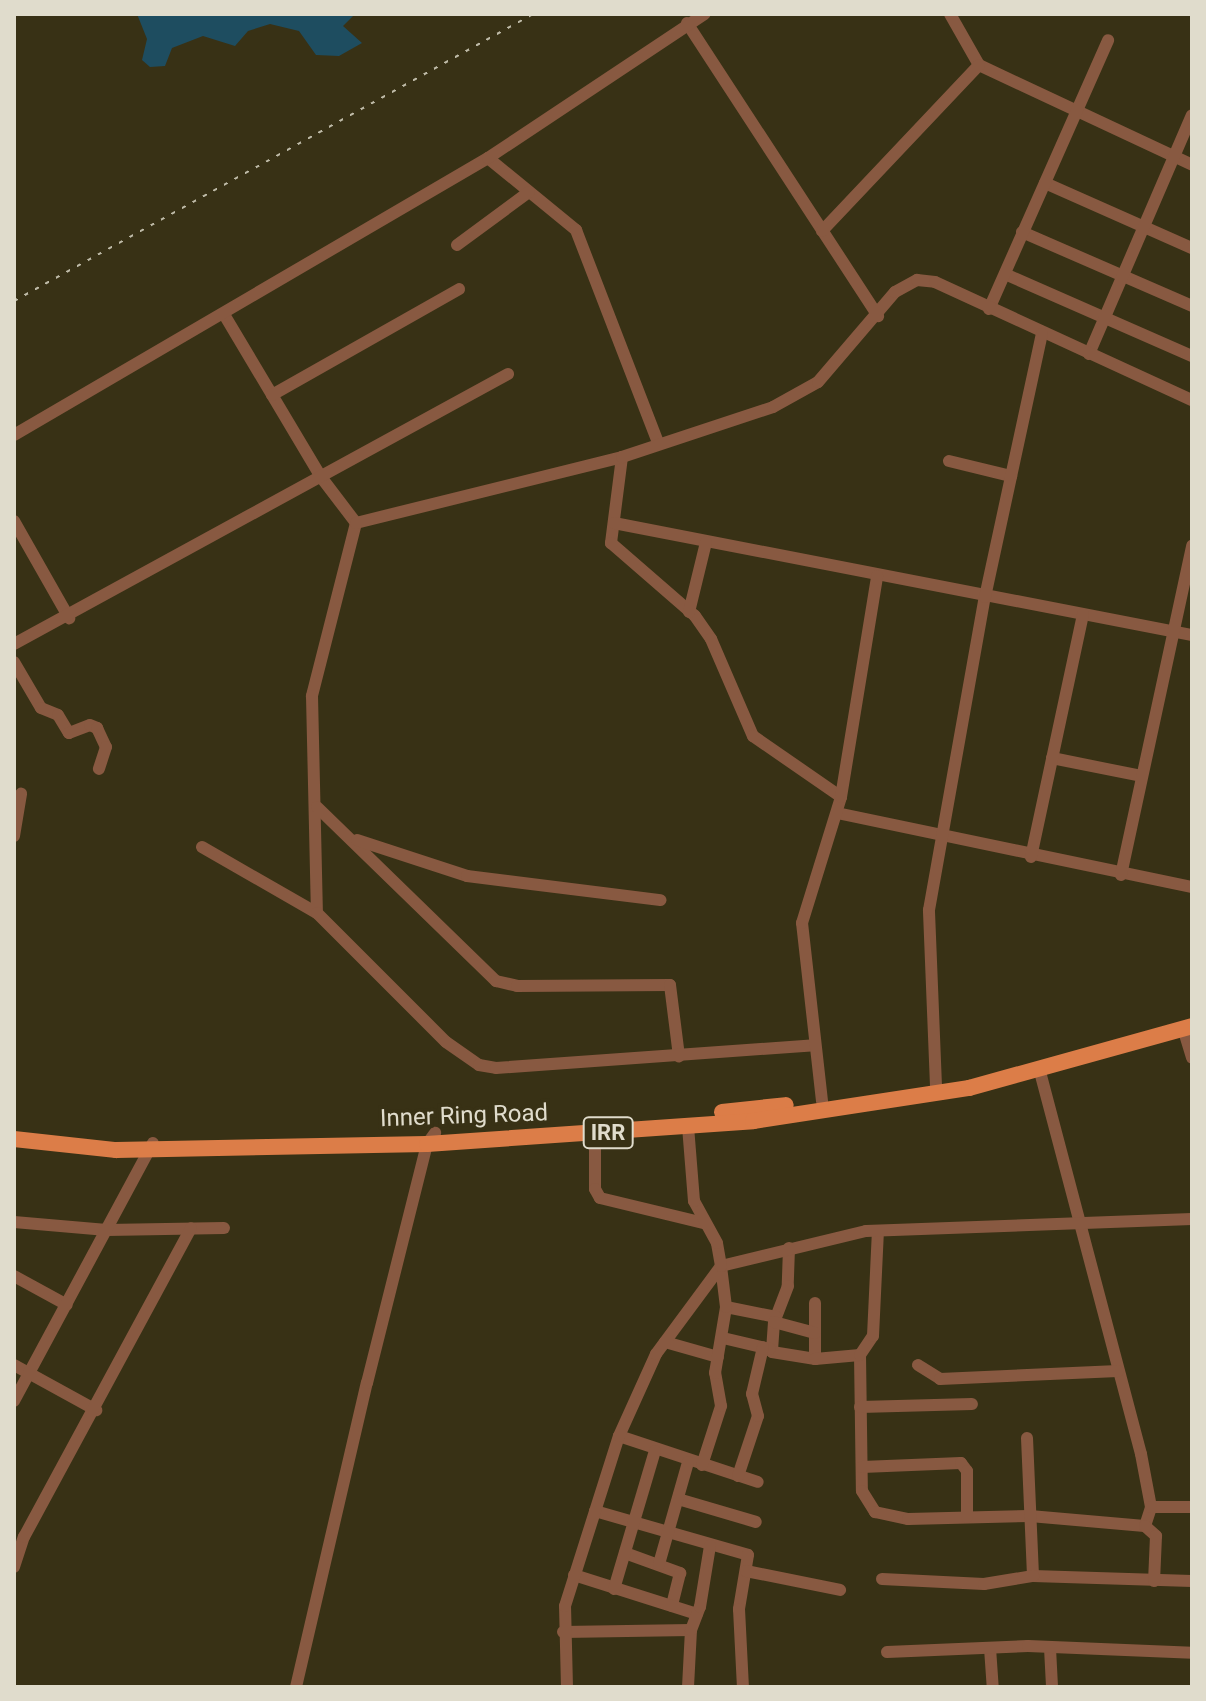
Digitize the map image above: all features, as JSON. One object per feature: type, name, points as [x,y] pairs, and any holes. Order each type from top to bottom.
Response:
[{"type":"main road","name":"Inner Ring Road","points":[[431,1139],[938,1090],[1189,1023]]},
{"type":"main road","name":"Inner Ring Road","points":[[14,1139],[84,1149],[595,1134],[688,1126],[938,1090],[1039,1069],[1189,1023]]},
{"type":"main road","name":"Inner Ring Road","points":[[14,1132],[151,1146]]},
{"type":"street","points":[[14,435],[225,316],[488,158],[687,23],[705,14]]},
{"type":"street","points":[[950,14],[979,65],[1075,113],[1192,165]]},
{"type":"street","points":[[687,23],[878,316]]},
{"type":"street","points":[[989,309],[1108,40]]},
{"type":"street","points":[[822,231],[979,65]]},
{"type":"street","points":[[1089,354],[1192,115]]},
{"type":"street","points":[[488,158],[576,230],[658,442]]},
{"type":"street","points":[[1045,183],[1192,248]]},
{"type":"street","points":[[457,245],[529,192]]},
{"type":"street","points":[[1022,232],[1192,306]]},
{"type":"street","points":[[1005,274],[1192,356]]},
{"type":"street","points":[[356,523],[622,457],[658,442],[773,407],[818,382],[878,316],[895,292],[925,280],[1042,334],[1191,396]]},
{"type":"street","points":[[272,395],[459,289]]},
{"type":"street","points":[[225,316],[321,477],[356,523]]},
{"type":"street","points":[[938,1090],[929,910],[985,597],[1042,334]]},
{"type":"street","points":[[14,644],[69,618],[508,374]]},
{"type":"street","points":[[622,457],[614,547],[689,612],[711,639],[753,736],[841,797]]},
{"type":"street","points":[[949,461],[1011,476]]},
{"type":"street","points":[[14,521],[69,618]]},
{"type":"street","points":[[317,913],[313,688],[356,523]]},
{"type":"street","points":[[614,523],[1192,635]]},
{"type":"street","points":[[689,612],[706,542]]},
{"type":"street","points":[[1121,875],[1171,631],[1192,546]]},
{"type":"street","points":[[822,1101],[802,923],[841,797],[877,576]]},
{"type":"street","points":[[1031,857],[1083,615]]},
{"type":"street","points":[[14,662],[41,708],[58,715],[69,733],[90,725],[97,728],[106,747],[99,769]]},
{"type":"street","points":[[1052,758],[1141,776]]},
{"type":"street","points":[[14,836],[21,794]]},
{"type":"street","points":[[317,807],[496,981],[517,986],[670,985],[679,1056]]},
{"type":"street","points":[[837,813],[1031,857],[1192,887]]},
{"type":"street","points":[[350,837],[467,876],[661,900]]},
{"type":"street","points":[[202,847],[317,913],[446,1042],[479,1065],[496,1068],[814,1045]]},
{"type":"street","points":[[1189,1023],[1192,1058]]},
{"type":"street","points":[[1039,1069],[1151,1507],[1145,1526]]},
{"type":"street","points":[[688,1126],[694,1201],[703,1223],[717,1243],[726,1307],[718,1357],[721,1406],[702,1465]]},
{"type":"street","points":[[595,1134],[595,1189],[600,1198],[703,1223]]},
{"type":"street","points":[[296,1687],[431,1139]]},
{"type":"street","points":[[14,1401],[151,1146]]},
{"type":"street","points":[[567,1687],[563,1632],[574,1575],[619,1436],[665,1342],[721,1266],[789,1248],[878,1231],[1192,1219]]},
{"type":"street","points":[[14,1222],[107,1230],[224,1228]]},
{"type":"street","points":[[14,1567],[19,1535],[96,1410],[191,1228]]},
{"type":"street","points":[[878,1231],[874,1329],[860,1355],[862,1491],[875,1512],[908,1519],[1030,1516],[1145,1526],[1156,1536],[1154,1581]]},
{"type":"street","points":[[738,1476],[758,1416],[752,1394],[788,1286],[789,1248]]},
{"type":"street","points":[[14,1276],[67,1305]]},
{"type":"street","points":[[815,1303],[815,1359]]},
{"type":"street","points":[[726,1307],[815,1333]]},
{"type":"street","points":[[723,1338],[815,1359],[860,1355]]},
{"type":"street","points":[[665,1342],[718,1357]]},
{"type":"street","points":[[14,1365],[96,1410]]},
{"type":"street","points":[[918,1365],[940,1379],[1118,1371]]},
{"type":"street","points":[[860,1407],[972,1404]]},
{"type":"street","points":[[619,1436],[688,1462],[758,1482]]},
{"type":"street","points":[[1027,1438],[1033,1576]]},
{"type":"street","points":[[614,1589],[655,1451]]},
{"type":"street","points":[[659,1564],[688,1462]]},
{"type":"street","points":[[862,1467],[961,1463],[967,1471],[967,1517]]},
{"type":"street","points":[[678,1499],[756,1522]]},
{"type":"street","points":[[1151,1507],[1192,1507]]},
{"type":"street","points":[[595,1511],[748,1555],[739,1609],[743,1687]]},
{"type":"street","points":[[688,1687],[691,1630],[710,1546]]},
{"type":"street","points":[[625,1553],[681,1575],[672,1606]]},
{"type":"street","points":[[746,1571],[840,1590]]},
{"type":"street","points":[[574,1575],[697,1614]]},
{"type":"street","points":[[882,1579],[984,1584],[1033,1576],[1192,1581]]},
{"type":"street","points":[[563,1632],[691,1630]]},
{"type":"street","points":[[990,1648],[993,1687]]},
{"type":"street","points":[[1050,1648],[1052,1687]]},
{"type":"street","points":[[887,1652],[1050,1648],[1192,1653]]},
{"type":"water","points":[[137,14],[355,14],[343,26],[362,43],[339,56],[316,55],[299,31],[270,24],[248,31],[235,46],[203,36],[172,48],[165,66],[150,67],[142,60],[147,39]]},
{"type":"railway","points":[[14,301],[533,14]]}]
